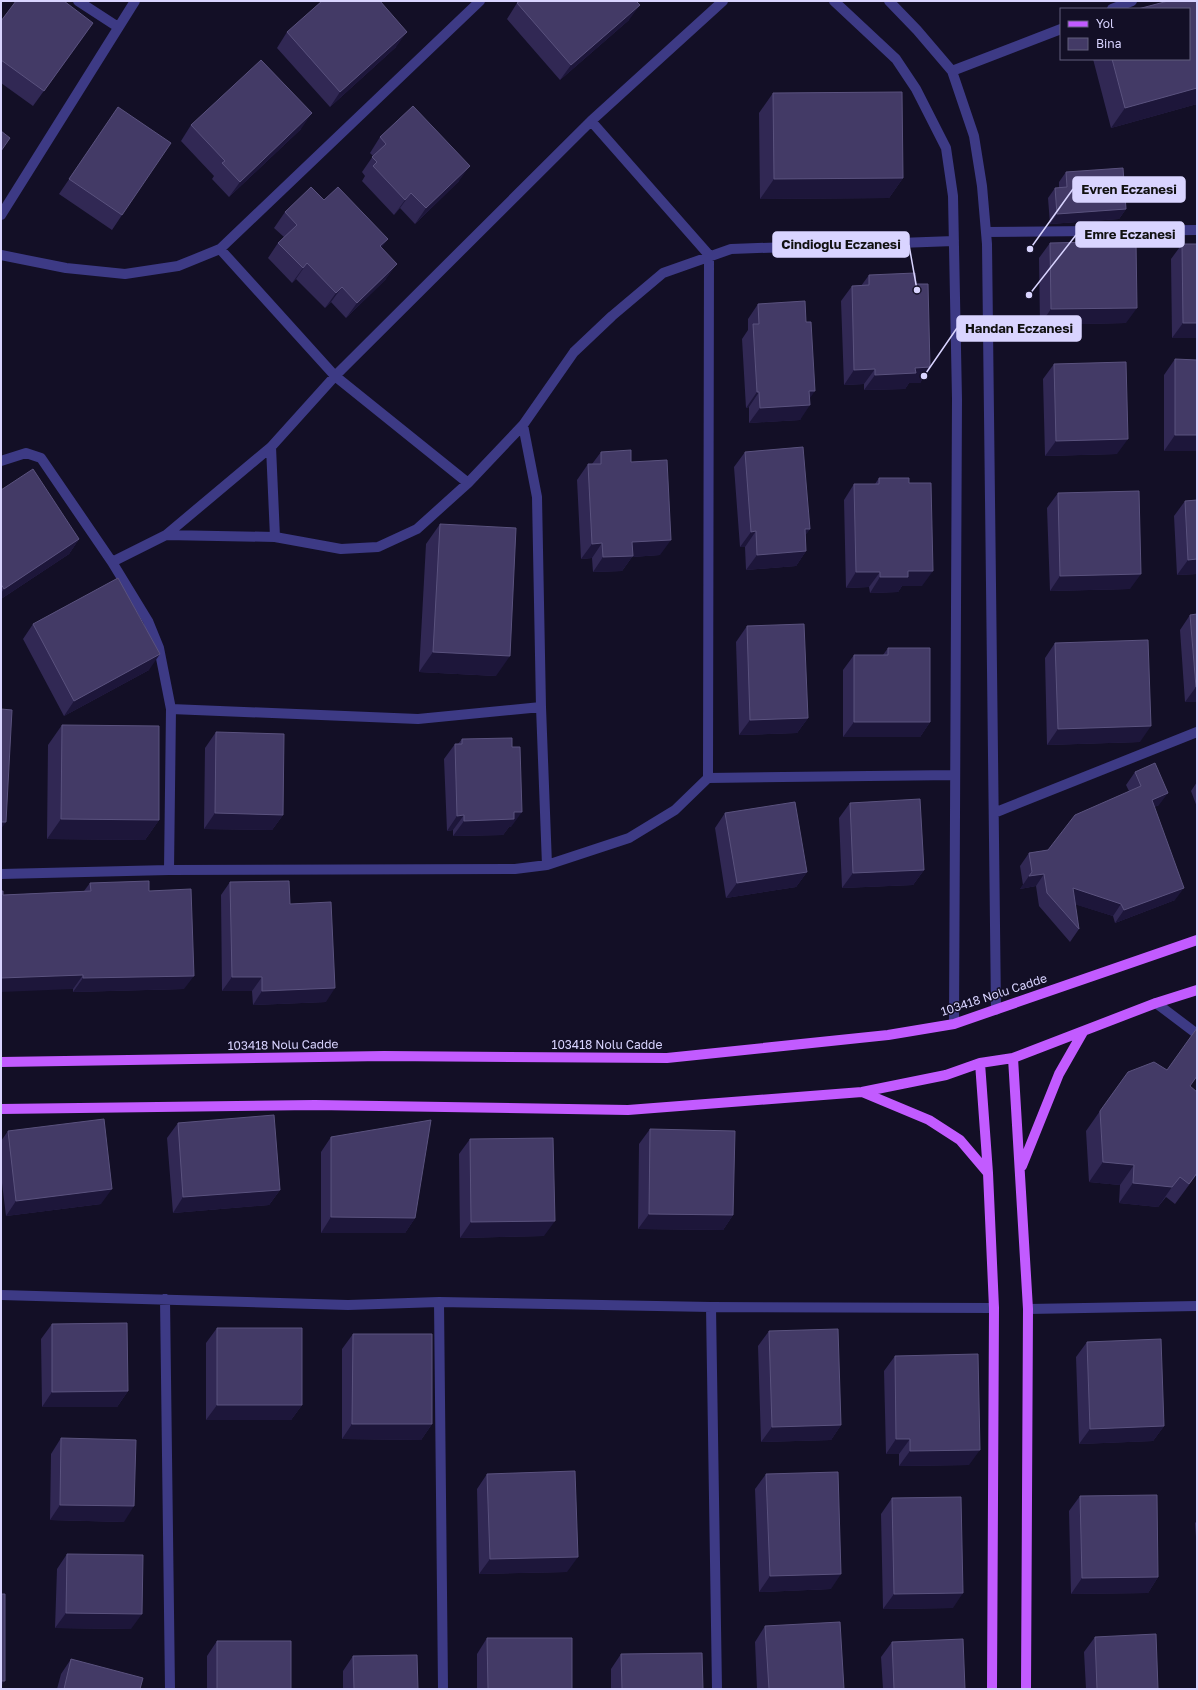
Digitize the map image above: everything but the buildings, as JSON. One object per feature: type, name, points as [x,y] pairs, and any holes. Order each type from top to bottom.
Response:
[{"type":"main road","name":"103418 Nolu Cadde","points":[[1,1062],[384,1056],[667,1058],[888,1035],[954,1024],[1197,940]]},
{"type":"main road","points":[[1,1109],[315,1105],[628,1110],[862,1092],[946,1075],[980,1063],[1013,1058],[1156,1003],[1197,990]]},
{"type":"main road","points":[[1021,1169],[1059,1074],[1083,1032]]},
{"type":"main road","points":[[1013,1058],[1021,1169],[1028,1309],[1026,1689]]},
{"type":"main road","points":[[980,1063],[988,1173],[994,1308],[992,1689]]},
{"type":"main road","points":[[862,1092],[929,1120],[942,1128],[960,1140],[988,1173]]},
{"type":"street","points":[[78,1],[118,27]]},
{"type":"street","points":[[1,214],[135,1]]},
{"type":"street","points":[[1,255],[66,268],[125,274],[178,266],[220,249],[480,1]]},
{"type":"street","points":[[112,562],[166,535],[271,447],[335,376],[591,121],[723,1]]},
{"type":"street","points":[[834,1],[896,58],[916,89],[932,117],[946,148],[953,196],[958,399],[954,1024]]},
{"type":"street","points":[[888,1],[917,30],[952,71],[974,136],[982,186],[986,232],[996,1010]]},
{"type":"street","points":[[1114,8],[1132,1]]},
{"type":"street","points":[[952,71],[1060,29]]},
{"type":"street","points":[[591,121],[709,255],[708,778]]},
{"type":"street","points":[[986,232],[1197,230]]},
{"type":"street","points":[[166,535],[275,537],[341,549],[378,546],[416,529],[468,483],[523,426],[574,352],[612,316],[664,273],[709,255],[731,249],[954,241]]},
{"type":"street","points":[[220,249],[335,376],[468,483]]},
{"type":"street","points":[[523,426],[537,497],[542,707],[548,865]]},
{"type":"street","points":[[271,447],[275,537]]},
{"type":"street","points":[[1,461],[26,453],[41,458],[112,562],[148,621],[159,648],[171,709],[169,870]]},
{"type":"street","points":[[171,709],[418,719],[542,707]]},
{"type":"street","points":[[994,813],[1197,732]]},
{"type":"street","points":[[1,874],[169,870],[515,870],[548,865],[629,838],[675,810],[708,778],[955,775]]},
{"type":"street","points":[[1156,1003],[1197,1034]]},
{"type":"street","points":[[1,1295],[348,1305],[439,1302],[711,1307],[994,1308]]},
{"type":"street","points":[[165,1299],[170,1689]]},
{"type":"street","points":[[439,1302],[443,1689]]},
{"type":"street","points":[[1028,1309],[1197,1306]]},
{"type":"street","points":[[711,1307],[717,1689]]},
{"type":"place","name":"Evren Eczanesi","points":[[1030,249]]},
{"type":"place","name":"Cindioğlu Eczanesi","points":[[917,290]]},
{"type":"place","name":"Emre Eczanesi","points":[[1029,295]]},
{"type":"place","name":"Handan Eczanesi","points":[[924,376]]}]
